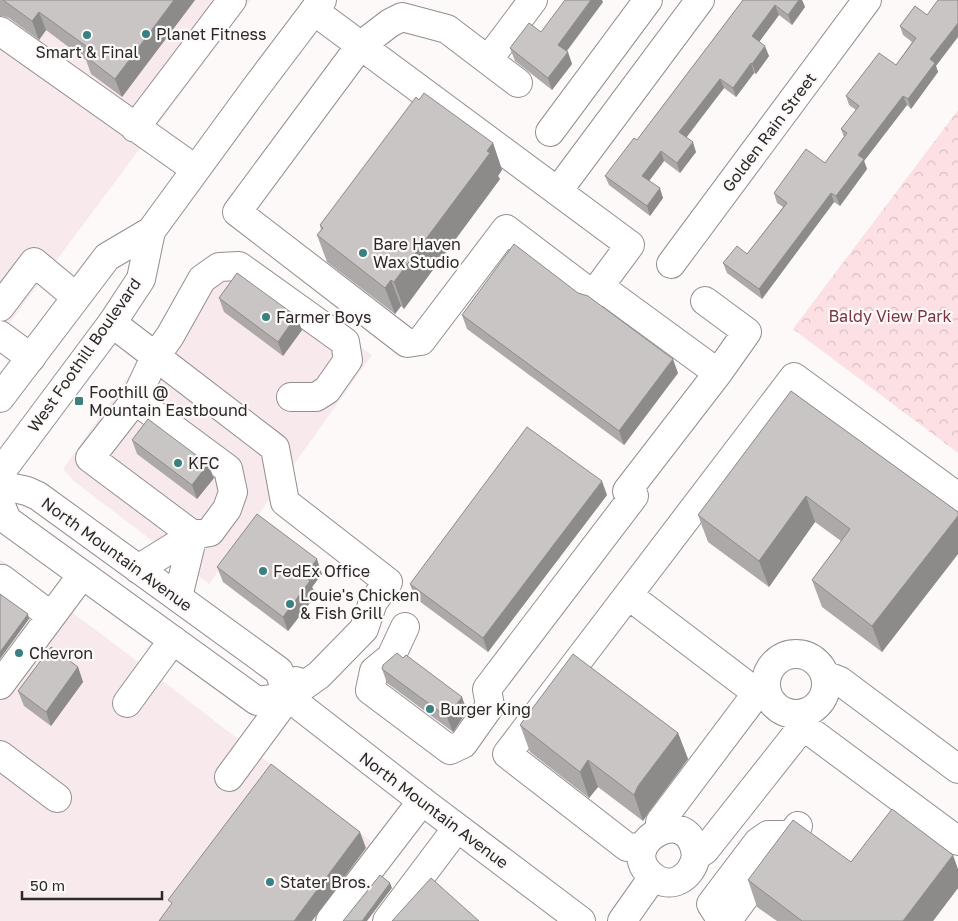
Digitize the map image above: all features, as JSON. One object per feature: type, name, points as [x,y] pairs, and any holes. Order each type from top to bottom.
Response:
[{"type":"main road","points":[[135,128],[232,0]]},
{"type":"main road","points":[[488,60],[533,0]]},
{"type":"main road","points":[[550,132],[648,0]]},
{"type":"main road","points":[[566,180],[700,0]]},
{"type":"main road","name":"Golden Rain Street","points":[[670,264],[867,0]]},
{"type":"main road","points":[[318,5],[360,46],[630,245],[593,295],[506,229],[420,341],[407,344],[237,212],[360,46],[390,23],[402,17],[447,29],[518,83]]},
{"type":"main road","name":"West Foothill Boulevard","points":[[0,472],[112,323],[141,279],[151,231],[318,5]]},
{"type":"main road","points":[[0,31],[195,169]]},
{"type":"main road","name":"West Foothill Boulevard","points":[[0,398],[107,257],[151,231]]},
{"type":"main road","points":[[0,307],[34,262],[76,298]]},
{"type":"main road","points":[[193,535],[90,458],[135,400],[155,357],[170,336],[202,279],[219,267],[239,266],[345,342],[348,360],[327,390],[316,397],[291,397]]},
{"type":"main road","points":[[599,286],[718,373]]},
{"type":"main road","points":[[405,627],[391,657],[374,670],[370,690],[450,750],[463,744],[490,706],[487,689],[747,332],[705,301]]},
{"type":"main road","points":[[112,323],[275,448],[285,502],[388,582],[373,602],[350,616],[306,664],[288,697],[229,777]]},
{"type":"main road","points":[[0,335],[31,358]]},
{"type":"main road","points":[[696,856],[705,850],[803,720],[820,703],[825,694],[825,674],[821,666],[805,655],[784,647],[777,660],[770,667],[761,690],[660,822],[652,839],[642,857],[644,866],[653,877],[666,882],[675,882],[691,872],[695,864],[695,847],[692,840],[686,834],[678,830],[652,839],[627,847],[507,754],[794,377],[958,497]]},
{"type":"main road","points":[[135,400],[228,469],[233,492],[227,510],[210,532],[193,535],[138,569]]},
{"type":"main road","name":"North Mountain Avenue","points":[[0,484],[38,496],[279,671],[288,697],[422,802],[581,921]]},
{"type":"main road","points":[[0,503],[7,520],[257,701],[288,697]]},
{"type":"main road","points":[[178,597],[193,535]]},
{"type":"main road","points":[[0,685],[82,575]]},
{"type":"main road","points":[[0,580],[2,579],[51,616]]},
{"type":"main road","points":[[628,595],[761,690],[778,709],[803,720],[958,841]]},
{"type":"main road","points":[[127,703],[173,640]]},
{"type":"main road","points":[[825,674],[840,681],[958,769]]},
{"type":"main road","points":[[0,755],[57,798]]},
{"type":"main road","points":[[330,921],[422,802]]},
{"type":"main road","points":[[387,921],[457,828]]},
{"type":"main road","points":[[722,921],[711,904],[758,842],[768,835],[794,831],[727,921]]},
{"type":"main road","points":[[622,921],[653,877]]},
{"type":"shaded area","points":[[0,0],[251,0],[0,336]]},
{"type":"shaded area","points":[[241,260],[372,355],[209,584],[75,482],[63,469],[201,273]]},
{"type":"shaded area","points":[[0,559],[112,642],[390,856],[341,921],[0,921]]},
{"type":"green space","name":"Baldy View Park","points":[[958,110],[958,453],[793,329]]},
{"type":"building","name":"Smart & Final","points":[[3,0],[174,0],[115,79],[85,56],[90,49],[39,12],[32,21]]},
{"type":"building","points":[[565,0],[591,0],[558,45],[568,52],[548,78],[510,48],[529,23],[541,32]]},
{"type":"building","points":[[743,0],[799,0],[788,15],[775,5],[752,36],[765,46],[752,64],[733,88],[720,79],[679,132],[693,142],[677,163],[661,151],[642,176],[660,188],[647,206],[605,176],[634,138],[637,140]]},
{"type":"building","points":[[938,0],[958,0],[958,23],[930,59],[935,63],[908,99],[903,96],[858,155],[864,159],[836,196],[831,193],[759,289],[723,263],[737,246],[747,254],[787,203],[774,193],[806,149],[825,163],[847,133],[841,129],[859,106],[846,96],[879,53],[896,65],[916,38],[900,26],[915,6],[927,15]]},
{"type":"building","points":[[424,93],[493,143],[487,151],[490,153],[394,282],[391,280],[385,288],[317,235],[323,228],[320,225],[416,97],[419,100]]},
{"type":"building","points":[[514,244],[578,293],[588,296],[673,359],[619,431],[462,315]]},
{"type":"building","name":"Farmer Boys","points":[[237,273],[296,316],[278,342],[219,298]]},
{"type":"building","points":[[791,391],[958,512],[958,516],[872,626],[812,580],[850,529],[806,496],[759,561],[698,515]]},
{"type":"building","name":"KFC","points":[[148,419],[208,464],[192,485],[132,440]]},
{"type":"building","points":[[527,427],[602,481],[483,638],[410,584]]},
{"type":"building","points":[[257,514],[317,559],[304,576],[310,581],[283,617],[217,567]]},
{"type":"building","points":[[0,594],[28,614],[0,652]]},
{"type":"building","points":[[51,647],[78,667],[46,712],[18,691]]},
{"type":"building","points":[[397,653],[403,658],[406,655],[462,697],[447,717],[382,669],[383,665]]},
{"type":"building","points":[[573,654],[678,733],[638,786],[634,795],[588,760],[580,772],[520,725]]},
{"type":"building","name":"Stater Bros.","points":[[271,764],[360,832],[294,921],[159,921],[172,903],[168,900]]},
{"type":"building","points":[[892,809],[953,855],[903,921],[802,921],[748,880],[793,820],[851,862]]},
{"type":"building","points":[[380,875],[390,883],[362,921],[343,921]]},
{"type":"building","points":[[431,878],[479,921],[392,921]]},
{"type":"place","name":"Planet Fitness","points":[[146,34]]},
{"type":"place","name":"Smart & Final","points":[[87,35]]},
{"type":"place","name":"Bare Haven Wax Studio","points":[[363,253]]},
{"type":"place","name":"Farmer Boys","points":[[266,317]]},
{"type":"place","name":"Foothill @ Mountain Eastbound","points":[[79,401]]},
{"type":"place","name":"KFC","points":[[178,463]]},
{"type":"place","name":"FedEx Office","points":[[263,571]]},
{"type":"place","name":"Louie's Chicken & Fish Grill","points":[[290,604]]},
{"type":"place","name":"Chevron","points":[[19,653]]},
{"type":"place","name":"Burger King","points":[[430,709]]},
{"type":"place","name":"Stater Bros.","points":[[270,882]]}]
